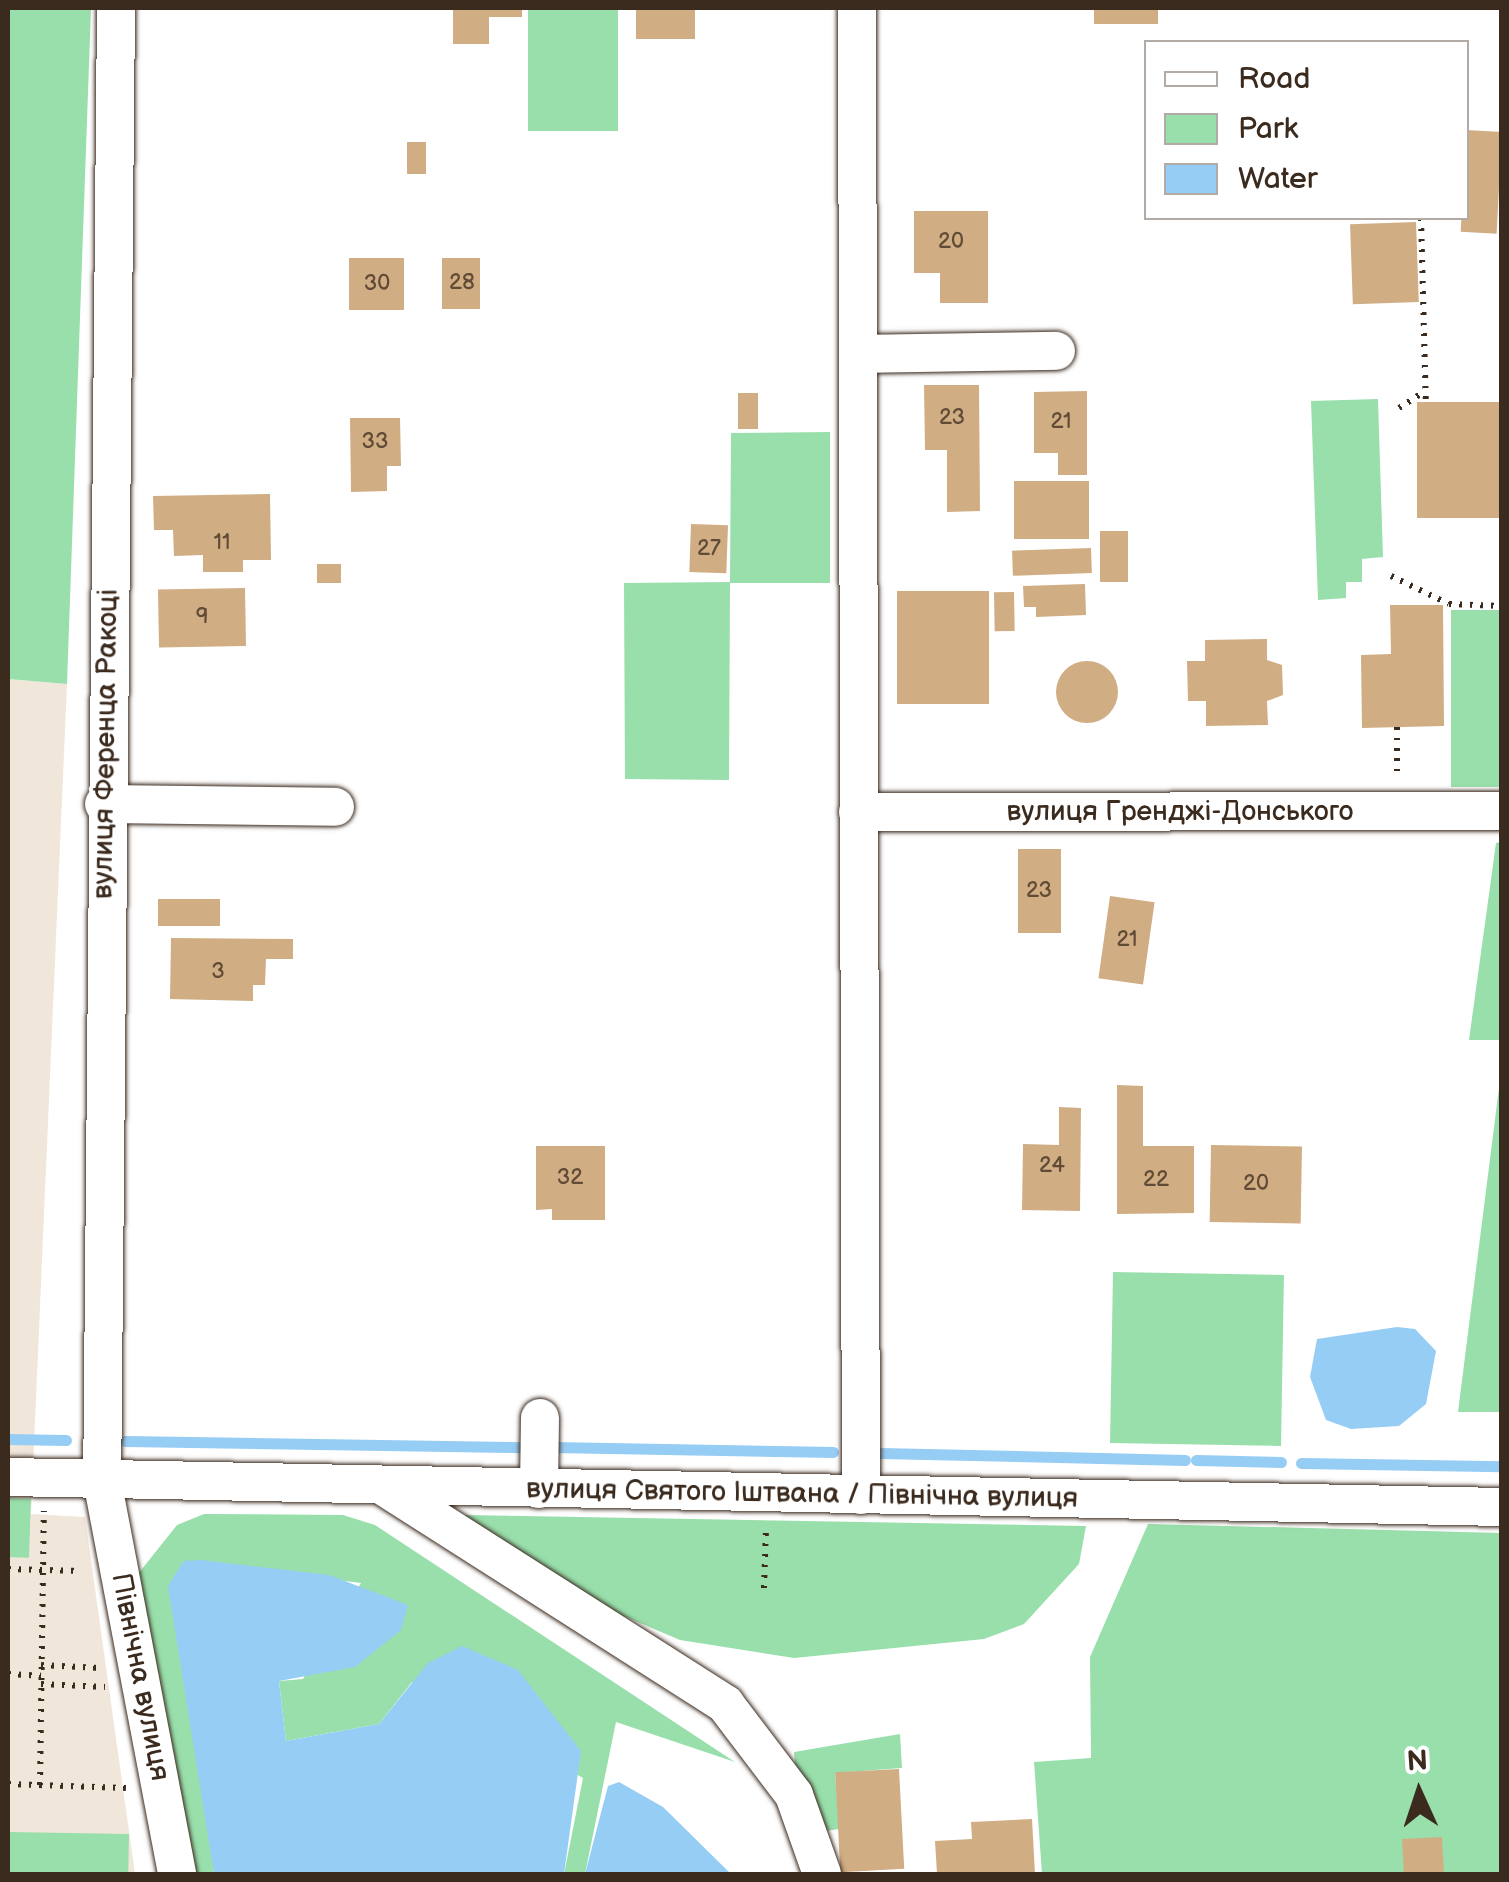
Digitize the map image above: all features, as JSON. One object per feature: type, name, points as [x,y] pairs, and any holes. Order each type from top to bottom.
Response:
[{"type":"street","name":"вулиця Ференца Ракоці","points":[[102,1480],[104,804],[116,8]]},
{"type":"street","points":[[857,8],[861,1495]]},
{"type":"street","points":[[860,354],[1056,352]]},
{"type":"street","points":[[104,804],[335,807]]},
{"type":"street","name":"вулиця Гренджі-Донського","points":[[858,812],[1502,811]]},
{"type":"street","points":[[540,1418],[540,1489]]},
{"type":"street","name":"вулиця Святого Іштвана / Північна вулиця","points":[[26,1478],[1502,1507]]},
{"type":"street","name":"Північна вулиця","points":[[102,1480],[177,1874]]},
{"type":"street","points":[[383,1486],[725,1704],[794,1795],[822,1874]]},
{"type":"path","points":[[1420,220],[1426,403]]},
{"type":"path","points":[[1399,408],[1426,391]]},
{"type":"path","points":[[1391,576],[1449,604],[1502,606]]},
{"type":"path","points":[[1397,727],[1398,787]]},
{"type":"path","points":[[26,1478],[43,1570],[40,1785]]},
{"type":"path","points":[[764,1588],[767,1493]]},
{"type":"path","points":[[8,1569],[120,1572]]},
{"type":"path","points":[[8,1674],[121,1688]]},
{"type":"path","points":[[8,1784],[161,1789]]},
{"type":"shaded area","points":[[8,679],[67,684],[31,1514],[85,1517],[135,1874],[8,1874]]},
{"type":"green space","points":[[8,8],[91,8],[67,684],[8,679]]},
{"type":"green space","points":[[528,8],[618,8],[618,131],[528,131]]},
{"type":"green space","points":[[1378,399],[1383,557],[1362,559],[1362,582],[1346,582],[1346,598],[1318,600],[1311,401]]},
{"type":"green space","points":[[830,432],[830,583],[730,583],[729,780],[625,779],[624,583],[730,582],[731,433]]},
{"type":"green space","points":[[1451,610],[1501,610],[1501,787],[1451,787]]},
{"type":"green space","points":[[1501,842],[1501,1040],[1469,1040],[1496,843]]},
{"type":"green space","points":[[1501,1072],[1501,1412],[1458,1412]]},
{"type":"green space","points":[[1113,1272],[1284,1275],[1281,1446],[1110,1443]]},
{"type":"green space","points":[[8,1498],[31,1499],[29,1558],[8,1557]]},
{"type":"green space","points":[[204,1514],[343,1515],[375,1525],[735,1762],[616,1722],[585,1874],[564,1874],[583,1778],[412,1682],[379,1724],[286,1741],[279,1681],[303,1679],[361,1583],[184,1561],[214,1874],[194,1874],[138,1574],[177,1525]]},
{"type":"green space","points":[[464,1515],[1086,1526],[1079,1564],[1024,1624],[984,1639],[794,1658],[680,1640],[621,1615],[487,1540]]},
{"type":"green space","points":[[1148,1524],[1501,1533],[1501,1874],[1042,1874],[1034,1762],[1091,1758],[1090,1657]]},
{"type":"green space","points":[[900,1734],[902,1768],[835,1773],[839,1829],[825,1831],[796,1778],[794,1752]]},
{"type":"green space","points":[[8,1832],[129,1834],[128,1874],[8,1874]]},
{"type":"water","points":[[1397,1327],[1415,1329],[1436,1351],[1426,1404],[1399,1426],[1351,1429],[1326,1420],[1310,1377],[1317,1339]]},
{"type":"water","points":[[184,1561],[329,1575],[408,1605],[401,1630],[355,1667],[279,1681],[286,1741],[379,1724],[428,1663],[462,1646],[518,1670],[581,1751],[564,1874],[214,1874],[168,1586]]},
{"type":"water","points":[[619,1782],[663,1807],[731,1874],[585,1874],[608,1786]]},
{"type":"building","points":[[453,8],[522,8],[522,17],[489,17],[489,44],[453,44]]},
{"type":"building","points":[[636,8],[695,8],[695,39],[636,39]]},
{"type":"building","points":[[1094,8],[1158,8],[1158,24],[1094,24]]},
{"type":"building","points":[[1469,130],[1502,132],[1497,234],[1461,232],[1461,220],[1469,220]]},
{"type":"building","points":[[407,142],[426,142],[426,174],[407,174]]},
{"type":"building","points":[[914,211],[988,211],[988,303],[940,303],[940,273],[914,273]]},
{"type":"building","points":[[1416,222],[1419,302],[1353,304],[1350,224]]},
{"type":"building","points":[[349,258],[404,258],[404,310],[349,310]]},
{"type":"building","points":[[442,258],[480,258],[480,309],[442,309]]},
{"type":"building","points":[[924,385],[979,385],[980,511],[947,512],[947,450],[925,450]]},
{"type":"building","points":[[1087,391],[1087,475],[1058,475],[1058,453],[1034,453],[1034,392]]},
{"type":"building","points":[[738,393],[758,393],[758,429],[738,429]]},
{"type":"building","points":[[1417,402],[1502,402],[1502,518],[1417,518]]},
{"type":"building","points":[[350,418],[400,418],[401,466],[387,466],[387,491],[351,492]]},
{"type":"building","points":[[1014,481],[1089,481],[1089,539],[1014,539]]},
{"type":"building","points":[[270,494],[271,560],[243,560],[243,572],[203,572],[203,555],[174,556],[173,530],[154,530],[153,496]]},
{"type":"building","points":[[691,524],[728,525],[726,573],[689,572]]},
{"type":"building","points":[[1100,531],[1128,531],[1128,582],[1100,582]]},
{"type":"building","points":[[1091,548],[1092,573],[1013,576],[1012,551]]},
{"type":"building","points":[[317,564],[341,564],[341,583],[317,583]]},
{"type":"building","points":[[1085,584],[1086,615],[1036,617],[1036,607],[1024,607],[1023,586]]},
{"type":"building","points":[[245,588],[246,646],[159,648],[158,590]]},
{"type":"building","points":[[897,591],[989,591],[989,704],[897,704]]},
{"type":"building","points":[[994,592],[1014,592],[1015,631],[995,631]]},
{"type":"building","points":[[1390,605],[1443,605],[1444,726],[1362,728],[1361,655],[1391,654]]},
{"type":"building","points":[[1267,639],[1267,660],[1282,665],[1283,695],[1267,701],[1268,725],[1206,726],[1206,701],[1188,701],[1187,661],[1205,661],[1205,640]]},
{"type":"building","points":[[1087,661],[1109,670],[1118,692],[1109,714],[1087,723],[1065,714],[1056,692],[1065,670]]},
{"type":"building","points":[[1018,849],[1061,849],[1061,933],[1018,933]]},
{"type":"building","points":[[1110,896],[1155,902],[1143,984],[1098,978]]},
{"type":"building","points":[[158,899],[220,899],[220,926],[158,926]]},
{"type":"building","points":[[171,938],[293,939],[293,959],[266,959],[265,985],[253,985],[253,1001],[170,999]]},
{"type":"building","points":[[1117,1085],[1143,1086],[1143,1146],[1194,1146],[1194,1213],[1117,1214]]},
{"type":"building","points":[[1059,1107],[1081,1108],[1080,1211],[1022,1210],[1023,1144],[1059,1145]]},
{"type":"building","points":[[1211,1145],[1302,1147],[1301,1224],[1210,1222]]},
{"type":"building","points":[[536,1146],[605,1146],[605,1220],[552,1220],[552,1209],[536,1210]]},
{"type":"building","points":[[899,1769],[904,1869],[840,1872],[835,1772]]},
{"type":"building","points":[[1032,1819],[1035,1874],[937,1874],[935,1841],[972,1839],[971,1822]]},
{"type":"building","points":[[1442,1837],[1444,1874],[1404,1874],[1402,1839]]},
{"type":"waterway","points":[[8,1439],[66,1440]]},
{"type":"waterway","points":[[125,1441],[529,1447]]},
{"type":"waterway","points":[[552,1447],[833,1452]]},
{"type":"waterway","points":[[880,1453],[1185,1460]]},
{"type":"waterway","points":[[1196,1460],[1281,1462]]},
{"type":"waterway","points":[[1301,1463],[1502,1466]]}]
